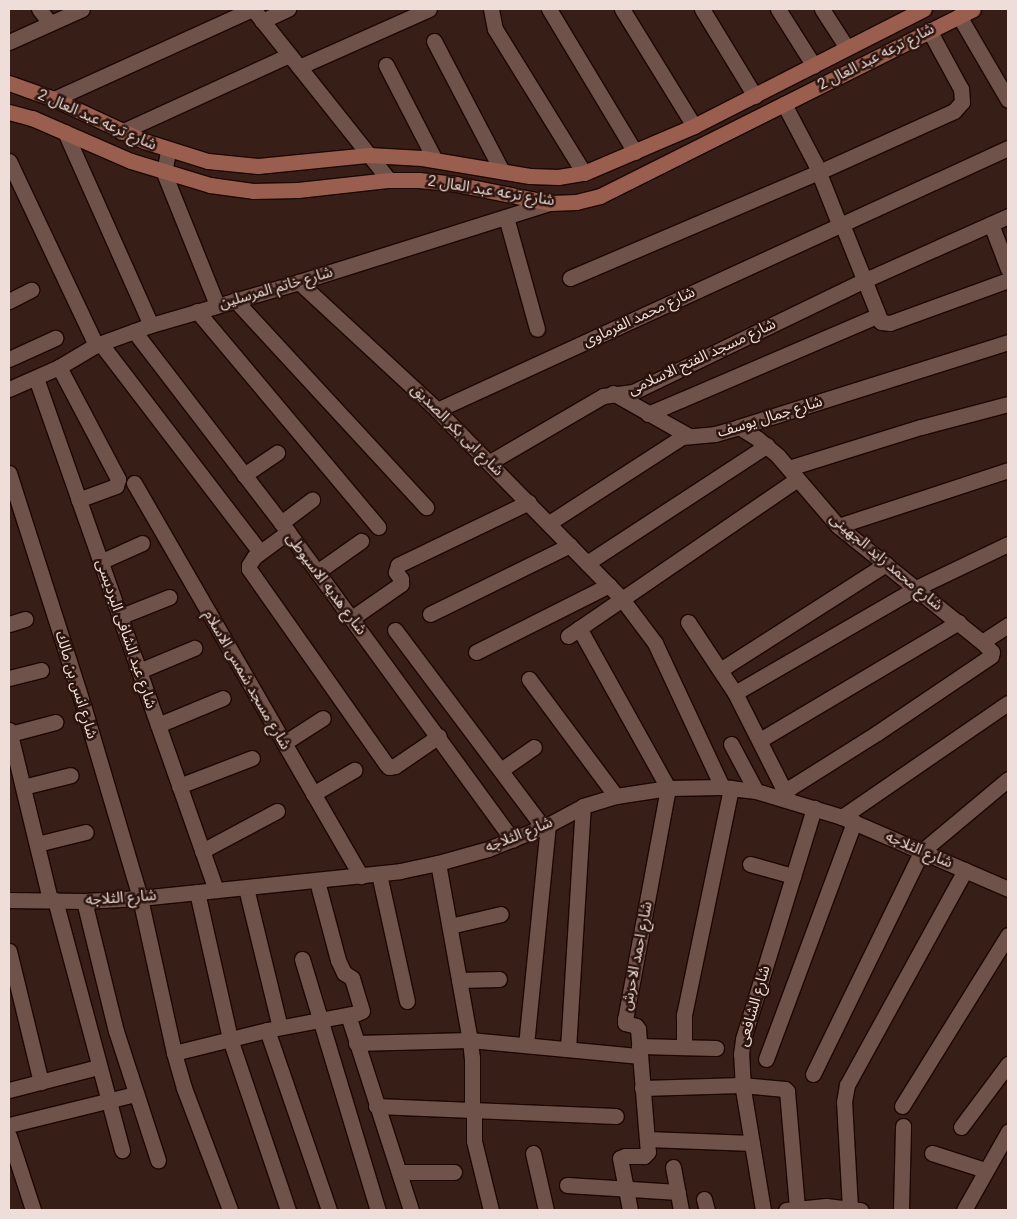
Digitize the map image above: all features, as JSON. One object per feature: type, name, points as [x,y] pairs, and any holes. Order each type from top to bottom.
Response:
[{"type":"street","points":[[39,9],[50,23]]},
{"type":"street","points":[[9,42],[82,9]]},
{"type":"street","points":[[54,99],[252,9],[389,180]]},
{"type":"street","points":[[262,21],[288,9]]},
{"type":"street","points":[[299,67],[429,9]]},
{"type":"street","points":[[491,9],[495,29],[584,173]]},
{"type":"street","points":[[549,9],[635,152]]},
{"type":"street","points":[[622,9],[694,126]]},
{"type":"street","points":[[702,9],[756,96]]},
{"type":"street","points":[[778,9],[814,66]]},
{"type":"street","points":[[822,9],[848,48]]},
{"type":"street","name":"شارع ترعه عبد العال 2","points":[[9,83],[54,99],[121,132],[168,151],[208,162],[258,166],[369,155],[435,160],[502,171],[558,177],[584,173],[694,126],[848,48],[907,12],[924,9]]},
{"type":"street","name":"شارع ترعه عبد العال 2","points":[[9,112],[32,118],[114,154],[164,173],[210,185],[253,191],[298,190],[389,180],[419,180],[456,184],[550,203],[576,202],[600,196],[973,9]]},
{"type":"street","points":[[959,16],[1008,100]]},
{"type":"street","points":[[570,278],[819,172],[954,111],[962,102],[961,89],[929,30]]},
{"type":"street","points":[[434,41],[502,171]]},
{"type":"street","points":[[121,132],[289,54]]},
{"type":"street","points":[[386,65],[435,160]]},
{"type":"street","points":[[784,104],[819,172],[881,322],[890,323],[1008,280]]},
{"type":"street","points":[[65,132],[151,325]]},
{"type":"street","points":[[662,139],[674,159]]},
{"type":"street","name":"شارع محمد الفرماوى","points":[[437,410],[1008,148]]},
{"type":"street","points":[[168,151],[164,173],[217,305]]},
{"type":"street","points":[[11,170],[98,344],[260,552]]},
{"type":"street","name":"شارع خاتم المرسلين","points":[[9,389],[59,367],[98,344],[151,325],[299,282],[550,203]]},
{"type":"street","name":"شارع مسجد الفتح الاسلامى","points":[[490,462],[603,396],[612,393],[633,392],[863,281],[1008,216]]},
{"type":"street","points":[[506,217],[537,329]]},
{"type":"street","points":[[991,224],[1005,251],[1008,269]]},
{"type":"street","name":"شارع ابى بكر الصديق","points":[[299,282],[490,462],[622,599],[655,643],[727,788]]},
{"type":"street","points":[[9,300],[31,290]]},
{"type":"street","points":[[235,300],[426,507]]},
{"type":"street","points":[[196,311],[378,527]]},
{"type":"street","points":[[648,414],[877,316]]},
{"type":"street","name":"شارع هديه الاسيوطى","points":[[134,332],[352,618],[513,840]]},
{"type":"street","points":[[9,359],[55,338]]},
{"type":"street","name":"شارع جمال يوسف","points":[[549,523],[677,439],[715,434],[739,427],[1008,342]]},
{"type":"street","points":[[59,367],[118,479],[116,486],[78,500]]},
{"type":"street","name":"شارع عبد الشافى البرديسى","points":[[36,378],[216,890]]},
{"type":"street","points":[[612,393],[689,436]]},
{"type":"street","points":[[668,788],[573,632],[622,599],[793,473],[921,427],[1008,404]]},
{"type":"street","name":"شارع محمد زايد الجهينى","points":[[739,427],[767,445],[838,526],[958,622],[982,642],[992,654],[786,795]]},
{"type":"street","points":[[588,563],[767,445]]},
{"type":"street","points":[[244,475],[277,453]]},
{"type":"street","points":[[838,526],[1008,470]]},
{"type":"street","name":"شارع انس بن مالك","points":[[9,473],[83,705],[140,898],[174,1053],[200,1132],[230,1210]]},
{"type":"street","name":"شارع مسجد شمس الاسلام","points":[[134,483],[361,876]]},
{"type":"street","points":[[312,500],[250,560],[249,569],[389,767],[395,766],[439,736]]},
{"type":"street","points":[[352,618],[401,584],[401,579],[396,572],[398,565],[529,502]]},
{"type":"street","points":[[317,572],[361,541]]},
{"type":"street","points":[[100,562],[142,543]]},
{"type":"street","points":[[735,693],[916,588],[1008,544]]},
{"type":"street","points":[[430,614],[570,545]]},
{"type":"street","points":[[720,670],[886,564]]},
{"type":"street","points":[[476,652],[608,585]]},
{"type":"street","points":[[119,617],[169,597]]},
{"type":"street","points":[[9,624],[25,619]]},
{"type":"street","points":[[688,622],[735,693],[786,795]]},
{"type":"street","points":[[760,740],[958,622]]},
{"type":"street","points":[[982,642],[1008,626]]},
{"type":"street","points":[[395,630],[546,826],[526,1045]]},
{"type":"street","points":[[138,671],[194,648]]},
{"type":"street","points":[[9,678],[41,670]]},
{"type":"street","points":[[529,679],[616,796]]},
{"type":"street","points":[[158,725],[222,698]]},
{"type":"street","points":[[766,1059],[848,820],[1008,703]]},
{"type":"street","points":[[284,743],[323,718]]},
{"type":"street","points":[[55,722],[9,732],[36,844],[122,1150]]},
{"type":"street","points":[[731,744],[756,792]]},
{"type":"street","points":[[501,770],[534,747]]},
{"type":"street","points":[[179,786],[252,758]]},
{"type":"street","points":[[313,794],[354,770]]},
{"type":"street","points":[[23,787],[71,775]]},
{"type":"street","points":[[813,1074],[922,851],[1008,780]]},
{"type":"street","name":"شارع الثلاجه","points":[[9,900],[84,902],[379,874],[438,863],[513,840],[546,826],[584,806],[616,796],[668,788],[727,788],[786,795],[964,870],[1007,886]]},
{"type":"street","name":"شارع احمد الاحرش","points":[[647,1139],[638,1027],[625,1023],[624,1019],[668,788]]},
{"type":"street","points":[[684,1047],[684,1015],[727,788]]},
{"type":"street","points":[[568,1049],[584,806]]},
{"type":"street","name":"شارع الشافعى","points":[[763,1210],[742,1085],[741,1054],[814,808]]},
{"type":"street","points":[[202,850],[277,811]]},
{"type":"street","points":[[36,844],[86,832]]},
{"type":"street","points":[[438,863],[470,1040],[473,1075],[474,1142],[491,1210]]},
{"type":"street","points":[[750,864],[793,876]]},
{"type":"street","points":[[642,1088],[742,1085],[785,1089],[787,1091],[792,1209],[855,1209],[845,1094],[850,1077],[964,870]]},
{"type":"street","points":[[379,874],[407,1001]]},
{"type":"street","points":[[174,1053],[273,1028],[360,1012],[362,1008],[352,978],[344,973],[338,960],[317,881]]},
{"type":"street","points":[[246,888],[273,1028],[329,1210]]},
{"type":"street","points":[[197,892],[230,1039],[288,1210]]},
{"type":"street","points":[[84,902],[101,975],[135,1094],[158,1160]]},
{"type":"street","points":[[450,926],[500,914]]},
{"type":"street","points":[[902,1106],[1008,935]]},
{"type":"street","points":[[9,950],[40,1082]]},
{"type":"street","points":[[302,959],[378,1210]]},
{"type":"street","points":[[459,980],[499,979]]},
{"type":"street","points":[[348,1015],[411,1210]]},
{"type":"street","points":[[356,1043],[470,1040],[568,1049],[640,1051],[684,1047],[716,1048]]},
{"type":"street","points":[[961,1127],[1008,1064]]},
{"type":"street","points":[[9,1090],[98,1067]]},
{"type":"street","points":[[9,1125],[135,1094]]},
{"type":"street","points":[[376,1106],[616,1116]]},
{"type":"street","points":[[900,1210],[903,1126]]},
{"type":"street","points":[[964,1210],[1008,1132]]},
{"type":"street","points":[[9,1136],[33,1210]]},
{"type":"street","points":[[630,1210],[620,1158],[625,1156],[646,1156],[648,1152],[647,1139],[752,1143]]},
{"type":"street","points":[[533,1152],[546,1210]]},
{"type":"street","points":[[932,1153],[985,1170]]},
{"type":"street","points":[[673,1167],[681,1210]]},
{"type":"street","points":[[399,1172],[454,1172]]},
{"type":"street","points":[[567,1185],[678,1192]]}]
